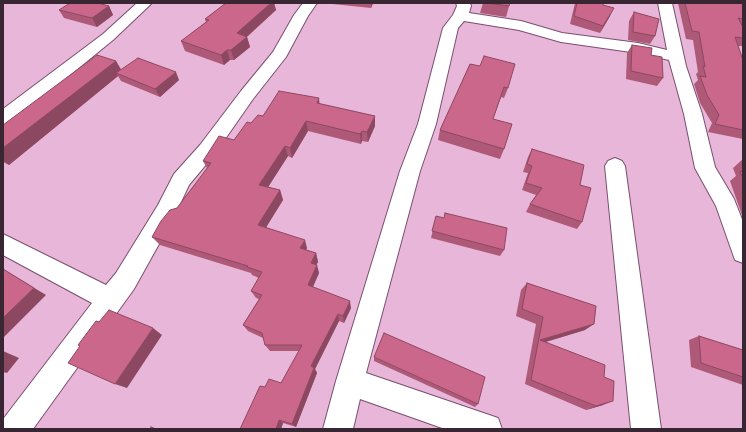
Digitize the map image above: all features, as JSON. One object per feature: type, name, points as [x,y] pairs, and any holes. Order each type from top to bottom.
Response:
[{"type":"street","points":[[3,119],[108,36],[145,3]]},
{"type":"street","points":[[665,3],[705,168],[726,205],[743,253]]},
{"type":"street","points":[[15,429],[125,280],[144,250],[182,180],[207,150],[247,95],[280,54],[301,15],[303,4]]},
{"type":"street","points":[[338,429],[350,381],[410,170],[428,124],[451,28],[462,10],[561,38],[638,48],[677,57]]},
{"type":"street","points":[[615,166],[646,429]]},
{"type":"street","points":[[3,244],[110,300]]},
{"type":"street","points":[[350,381],[487,429]]},
{"type":"building","points":[[70,3],[98,3],[109,6],[92,18],[59,10]]},
{"type":"building","points":[[226,3],[271,3],[237,33],[247,37],[231,50],[227,50],[221,55],[181,41],[209,20],[205,19]]},
{"type":"building","points":[[486,3],[510,3],[509,6]]},
{"type":"building","points":[[577,3],[603,3],[603,5],[614,8],[603,26],[574,16]]},
{"type":"building","points":[[685,3],[743,3],[743,19],[738,18],[743,27],[743,38],[735,37],[743,60],[743,130],[715,124],[719,115],[707,95],[700,76],[706,77],[703,66],[705,67],[699,32],[692,31]]},
{"type":"building","points":[[634,12],[659,19],[655,36],[633,32]]},
{"type":"building","points":[[632,45],[652,48],[651,55],[662,57],[663,78],[631,71]]},
{"type":"building","points":[[97,55],[116,61],[3,148],[3,125]]},
{"type":"building","points":[[484,56],[515,64],[508,88],[504,87],[493,119],[512,124],[504,149],[440,130],[470,64],[480,66]]},
{"type":"building","points":[[138,58],[176,72],[155,89],[116,73]]},
{"type":"building","points":[[279,91],[319,98],[317,103],[375,116],[367,132],[362,131],[360,134],[306,121],[290,148],[285,146],[259,185],[280,190],[258,225],[305,240],[300,248],[316,253],[311,263],[317,265],[308,285],[350,301],[343,316],[338,314],[311,366],[314,368],[292,424],[279,420],[276,429],[240,429],[260,386],[265,387],[269,379],[281,383],[302,345],[265,345],[262,333],[243,325],[262,295],[251,291],[262,272],[247,267],[248,266],[152,237],[161,221],[170,210],[177,208],[211,163],[203,161],[219,136],[234,140],[247,122],[251,123],[258,115],[263,116]]},
{"type":"building","points":[[532,149],[584,165],[580,185],[591,188],[582,222],[530,204],[542,188],[526,183],[532,166],[527,164]]},
{"type":"building","points":[[743,171],[743,178],[740,172]]},
{"type":"building","points":[[445,213],[507,228],[504,250],[432,231],[436,216],[444,218]]},
{"type":"building","points":[[3,269],[34,288],[3,318]]},
{"type":"building","points":[[527,283],[596,306],[594,324],[540,340],[605,365],[604,377],[614,381],[613,401],[596,406],[531,380],[543,317],[522,309]]},
{"type":"building","points":[[109,310],[153,328],[115,384],[68,363],[80,346],[78,345],[96,321],[99,322]]},
{"type":"building","points":[[384,333],[485,377],[478,404],[374,357]]},
{"type":"building","points":[[699,336],[743,350],[743,377],[701,363]]}]
